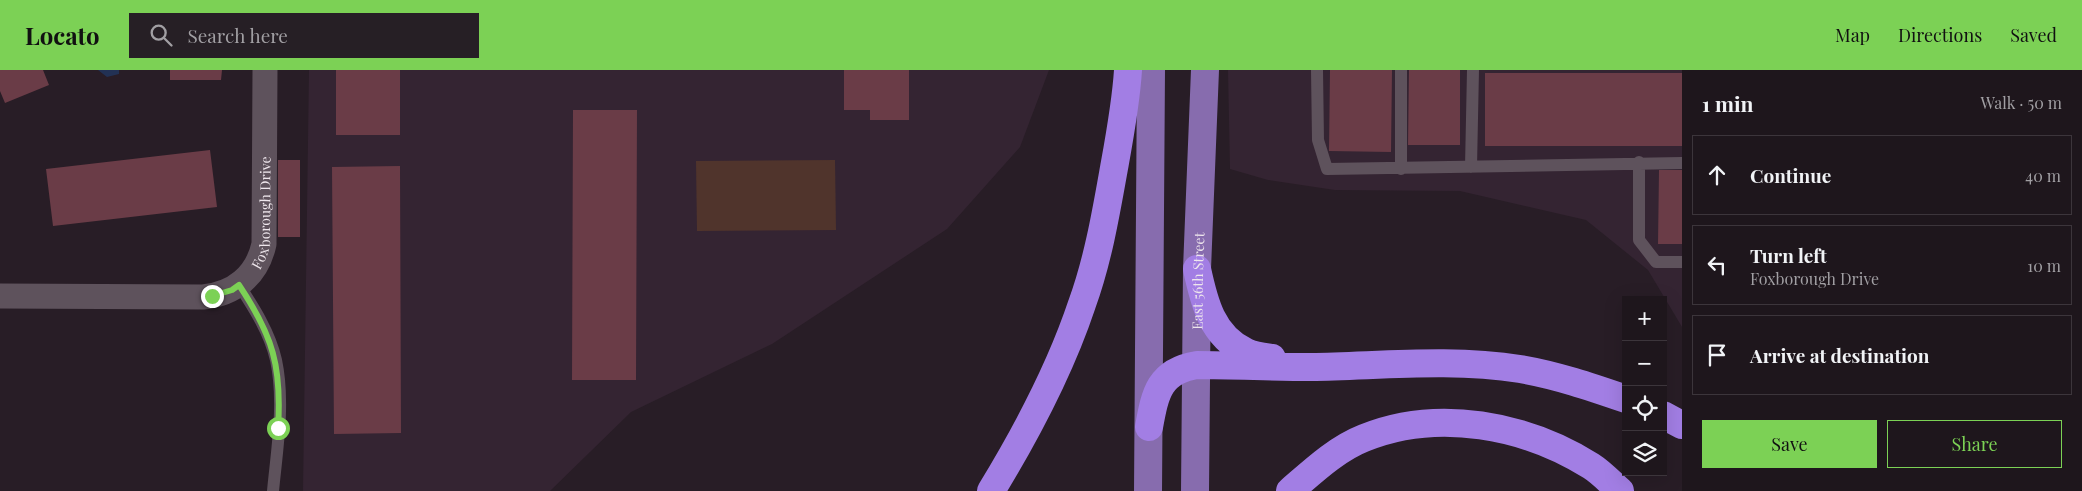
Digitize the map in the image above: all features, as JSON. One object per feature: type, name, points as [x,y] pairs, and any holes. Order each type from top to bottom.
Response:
[{"type":"highway","points":[[991,491],[1040,406],[1082,304],[1095,260],[1109,199],[1121,131],[1128,70]]},
{"type":"highway","points":[[1198,269],[1204,302],[1214,325],[1230,342],[1246,353],[1310,366]]},
{"type":"highway","points":[[1148,427],[1154,399],[1164,381],[1182,367],[1197,365],[1310,366],[1409,363],[1468,365],[1520,369],[1579,382],[1622,398]]},
{"type":"highway","points":[[1667,417],[1682,424]]},
{"type":"highway","points":[[1290,491],[1336,454],[1363,438],[1396,428],[1427,424],[1469,424],[1508,430],[1540,441],[1592,467],[1620,491]]},
{"type":"main road","points":[[1148,491],[1151,70]]},
{"type":"main road","name":"East 56th Street","points":[[1195,491],[1198,269],[1205,70]]},
{"type":"street","name":"Foxborough Drive","points":[[0,296],[203,297],[222,294],[239,285],[247,278],[258,262],[264,244],[265,70]]},
{"type":"lane","points":[[1317,70],[1318,140],[1328,169],[1682,162]]},
{"type":"lane","points":[[1401,70],[1401,169]]},
{"type":"lane","points":[[1471,167],[1473,70]]},
{"type":"lane","points":[[1639,162],[1639,240],[1656,262],[1682,262]]},
{"type":"lane","points":[[239,285],[254,308],[270,340],[276,360],[280,399],[274,491]]},
{"type":"shaded area","points":[[309,70],[1049,70],[1020,147],[947,229],[772,344],[631,412],[550,491],[303,491]]},
{"type":"shaded area","points":[[1228,70],[1682,70],[1682,327],[1667,302],[1667,296],[1664,296],[1648,270],[1586,220],[1460,191],[1335,190],[1268,180],[1230,169]]},
{"type":"shaded area","points":[[835,160],[836,230],[697,231],[696,161]]},
{"type":"water","points":[[98,70],[119,70],[119,74],[107,77]]},
{"type":"building","points":[[0,70],[43,70],[49,85],[5,103],[0,91]]},
{"type":"building","points":[[170,70],[222,70],[221,80],[170,80]]},
{"type":"building","points":[[336,70],[400,70],[400,135],[336,135]]},
{"type":"building","points":[[844,70],[909,70],[909,120],[870,120],[870,110],[844,110]]},
{"type":"building","points":[[1330,70],[1392,70],[1391,152],[1329,151]]},
{"type":"building","points":[[1409,70],[1460,70],[1460,145],[1408,145]]},
{"type":"building","points":[[1485,73],[1682,73],[1682,146],[1485,146]]},
{"type":"building","points":[[573,110],[637,110],[636,380],[572,380]]},
{"type":"building","points":[[210,150],[217,207],[53,226],[46,169]]},
{"type":"building","points":[[278,160],[300,160],[300,237],[278,237]]},
{"type":"building","points":[[400,166],[401,433],[334,434],[332,167]]},
{"type":"building","points":[[1659,170],[1682,170],[1682,244],[1658,244]]},
{"type":"route","points":[[212,296],[232,290],[239,285],[254,308],[270,340],[279,380],[278,428]]}]
